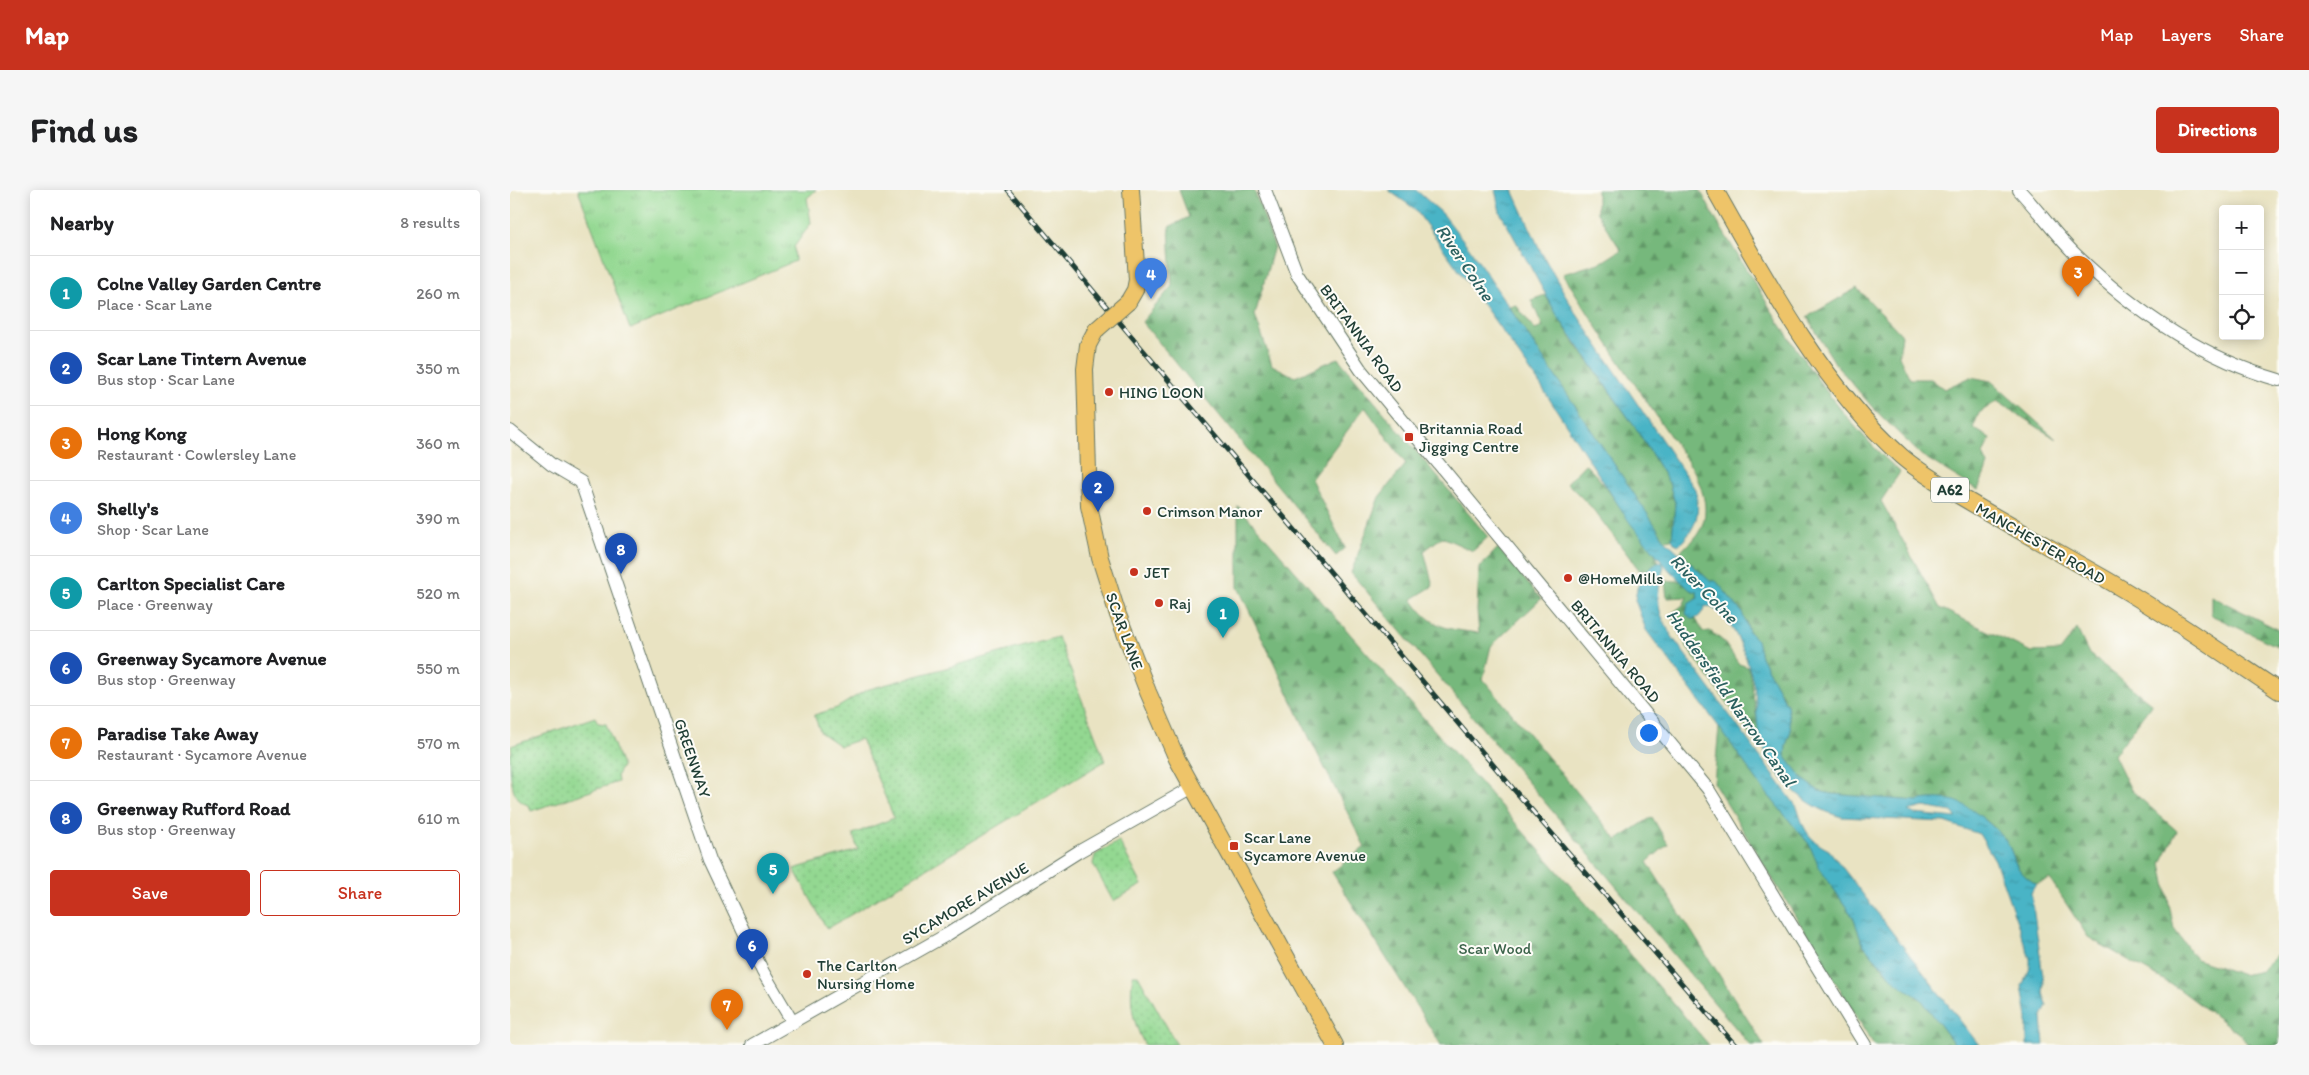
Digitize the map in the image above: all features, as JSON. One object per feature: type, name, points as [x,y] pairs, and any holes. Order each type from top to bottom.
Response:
[{"type":"main road","name":"SCAR LANE","points":[[1131,190],[1135,290],[1128,302],[1096,330],[1088,345],[1085,369],[1091,515],[1100,558],[1118,614],[1151,700],[1177,759],[1335,1045]]},
{"type":"main road","name":"MANCHESTER ROAD","points":[[1715,190],[1744,242],[1813,352],[1851,402],[1902,458],[2002,522],[2112,583],[2279,691]]},
{"type":"street","name":"BRITANNIA ROAD","points":[[1265,190],[1296,274],[1362,370],[1708,789],[1865,1045]]},
{"type":"street","points":[[2019,190],[2073,252],[2135,308],[2172,331],[2223,358],[2279,380]]},
{"type":"street","name":"GREENWAY","points":[[510,431],[552,465],[581,482],[710,860],[763,972],[793,1023]]},
{"type":"street","name":"SYCAMORE AVENUE","points":[[752,1045],[948,934],[1078,852],[1193,787]]},
{"type":"green space","points":[[578,190],[816,190],[807,198],[811,223],[794,247],[795,261],[630,329]]},
{"type":"green space","points":[[1179,190],[1254,190],[1274,246],[1255,315],[1272,365],[1295,377],[1338,358],[1488,537],[1473,551],[1442,537],[1424,551],[1433,586],[1412,599],[1419,609],[1440,625],[1479,633],[1477,611],[1479,568],[1498,548],[1541,599],[1491,646],[1483,679],[1617,840],[1652,817],[1668,844],[1647,862],[1764,1045],[1750,1045],[1351,573],[1379,497],[1406,464],[1365,407],[1311,479],[1345,548],[1336,556],[1142,322],[1172,286],[1169,227],[1189,217]]},
{"type":"green space","points":[[1597,190],[1700,190],[1716,220],[1799,353],[1846,415],[1872,445],[1900,472],[1881,501],[1940,608],[2031,652],[2060,651],[2077,629],[2089,654],[2152,704],[2114,755],[2131,790],[2177,831],[2161,863],[2174,929],[2196,959],[2243,975],[2261,971],[2279,952],[2279,1045],[2248,1045],[2241,1035],[2179,989],[2088,937],[2050,879],[2036,884],[2022,873],[2005,840],[1988,822],[1977,814],[1954,803],[1942,800],[1929,799],[1917,801],[1831,794],[1819,791],[1803,779],[1785,756],[1786,745],[1791,731],[1787,705],[1761,657],[1757,640],[1749,632],[1746,621],[1710,581],[1680,553],[1700,531],[1705,514],[1704,497],[1694,471],[1617,358],[1563,274],[1602,262],[1621,250],[1597,213]]},
{"type":"green space","points":[[1857,288],[1902,335],[1899,356],[1910,379],[1931,379],[1944,389],[1971,377],[1991,381],[2056,439],[1997,401],[1979,413],[1973,428],[1990,438],[1983,454],[1988,465],[1978,490],[1921,455],[1873,408],[1835,363],[1807,317]]},
{"type":"green space","points":[[1545,295],[1572,339],[1637,430],[1669,483],[1675,503],[1672,539],[1665,540],[1509,307],[1516,305],[1535,330],[1543,327],[1531,300]]},
{"type":"green space","points":[[1585,464],[1604,484],[1636,530],[1654,551],[1658,562],[1648,570],[1640,571],[1592,508],[1567,483]]},
{"type":"green space","name":"Scar Wood","points":[[1238,506],[1709,1045],[1441,1045],[1332,872],[1365,847],[1311,741],[1238,587]]},
{"type":"green space","points":[[1665,581],[1683,581],[1690,590],[1697,592],[1698,598],[1691,619],[1696,619],[1703,632],[1710,631],[1723,641],[1739,664],[1748,667],[1763,744],[1759,747],[1687,647],[1671,614],[1683,605],[1687,597],[1667,598]]},
{"type":"green space","points":[[2211,596],[2279,630],[2279,647],[2211,615]]},
{"type":"green space","points":[[1058,637],[1105,761],[827,929],[794,869],[858,850],[853,834],[894,818],[861,739],[840,746],[821,733],[814,715],[837,708],[866,690]]},
{"type":"green space","points":[[595,717],[598,723],[606,724],[622,766],[617,775],[618,782],[531,811],[529,805],[523,803],[518,798],[512,785],[510,770],[511,746]]},
{"type":"green space","points":[[1719,727],[1763,789],[1809,844],[1820,869],[1853,917],[1863,944],[1885,971],[1921,999],[1955,1045],[1874,1045],[1714,783]]},
{"type":"green space","points":[[1119,841],[1142,885],[1113,901],[1093,864],[1095,855]]},
{"type":"green space","points":[[1133,975],[1138,975],[1177,1045],[1145,1045],[1134,1019],[1131,993]]},
{"type":"water","name":"River Colne","points":[[1388,190],[1416,190],[1443,214],[1470,249],[1665,540],[1710,581],[1716,581],[1742,612],[1749,632],[1757,640],[1761,657],[1787,705],[1791,731],[1786,745],[1785,756],[1803,779],[1819,791],[1831,794],[1917,801],[1946,799],[1955,801],[1968,807],[1983,818],[2006,841],[2019,869],[2036,884],[2031,893],[2044,983],[2043,993],[2047,1005],[2042,1016],[2044,1045],[2027,1045],[2027,1018],[2022,986],[2030,968],[2030,959],[1995,860],[1979,834],[1944,822],[1842,817],[1828,812],[1801,797],[1779,775],[1764,749],[1759,734],[1756,697],[1750,669],[1733,629],[1716,610],[1706,606],[1697,618],[1691,619],[1686,614],[1688,604],[1698,598],[1697,592],[1690,590],[1670,571],[1630,523],[1537,380],[1415,209]],"holes":[[[1924,807],[1952,812],[1957,818],[1915,814],[1908,811]]]},
{"type":"water","points":[[1495,190],[1513,190],[1541,252],[1574,310],[1695,489],[1698,505],[1694,526],[1679,545],[1674,543],[1672,539],[1675,503],[1669,483],[1637,430],[1558,317],[1500,212]]},
{"type":"water","points":[[1658,562],[1662,562],[1664,567],[1658,596],[1660,612],[1673,638],[1797,807],[1807,833],[1816,842],[1829,850],[1979,1045],[1955,1045],[1921,999],[1897,983],[1863,944],[1853,917],[1820,869],[1809,844],[1763,789],[1646,630],[1635,600],[1637,588],[1648,570]]},
{"type":"railway","points":[[1008,190],[1516,792],[1735,1045]]},
{"type":"place","name":"Hong Kong","points":[[2078,297]]},
{"type":"place","name":"Shelly's","points":[[1151,299]]},
{"type":"place","name":"HING LOON","points":[[1109,392]]},
{"type":"place","name":"Britannia Road Jigging Centre","points":[[1409,437]]},
{"type":"place","name":"Crimson Manor","points":[[1147,511]]},
{"type":"place","name":"Scar Lane Tintern Avenue","points":[[1098,512]]},
{"type":"place","name":"JET","points":[[1134,572]]},
{"type":"place","name":"Greenway Rufford Road","points":[[621,574]]},
{"type":"place","name":"@HomeMills","points":[[1568,578]]},
{"type":"place","name":"Raj","points":[[1159,603]]},
{"type":"place","name":"Colne Valley Garden Centre","points":[[1223,638]]},
{"type":"place","name":"Scar Lane Sycamore Avenue","points":[[1234,846]]},
{"type":"place","name":"Carlton Specialist Care","points":[[773,894]]},
{"type":"place","name":"Greenway Sycamore Avenue","points":[[752,970]]},
{"type":"place","name":"The Carlton Nursing Home","points":[[807,974]]},
{"type":"place","name":"Paradise Take Away","points":[[727,1030]]},
{"type":"water label","name":"Huddersfield Narrow Canal","points":[[1731,698]]}]
